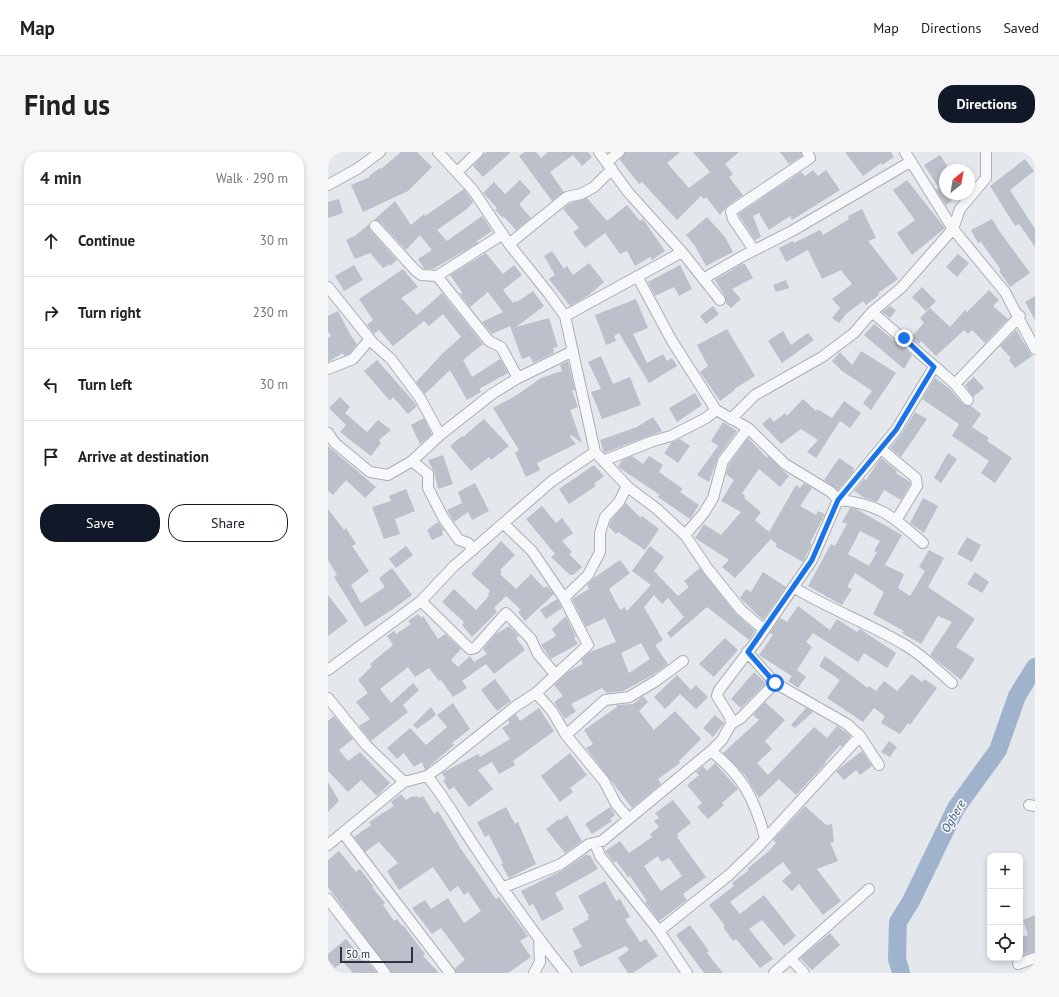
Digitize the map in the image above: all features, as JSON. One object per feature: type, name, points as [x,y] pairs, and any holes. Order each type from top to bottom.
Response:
[{"type":"street","points":[[328,185],[357,169],[380,152]]},
{"type":"street","points":[[438,152],[473,190],[509,244],[550,294],[565,316],[574,351],[595,452],[627,486],[657,509],[685,535],[708,569],[737,604],[764,630]]},
{"type":"street","points":[[457,172],[478,152]]},
{"type":"street","points":[[599,152],[628,192],[682,252],[720,300]]},
{"type":"street","points":[[509,244],[567,197],[581,194],[594,187],[619,152]]},
{"type":"street","points":[[754,250],[733,219],[731,211],[810,158],[807,152]]},
{"type":"street","points":[[905,152],[953,229],[1005,292],[1020,316],[1035,349]]},
{"type":"street","points":[[730,418],[755,396],[822,357],[854,333],[872,312],[901,288],[953,229],[960,209],[986,178],[986,152]]},
{"type":"street","points":[[703,279],[754,250],[792,231],[910,162]]},
{"type":"street","points":[[375,226],[415,270],[422,275],[437,276],[503,234]]},
{"type":"street","points":[[565,316],[682,252]]},
{"type":"street","points":[[437,276],[489,341],[501,347],[518,378]]},
{"type":"street","points":[[637,276],[672,341],[716,410],[748,428],[785,464],[831,492],[838,500],[855,501],[874,506],[897,520],[923,543]]},
{"type":"street","points":[[328,288],[370,339],[391,359],[420,398],[440,435]]},
{"type":"street","points":[[872,312],[955,384],[968,400]]},
{"type":"street","points":[[955,384],[1020,316]]},
{"type":"street","points":[[328,369],[353,359],[370,339]]},
{"type":"street","points":[[328,433],[335,443],[370,472],[388,475],[412,461],[440,435],[492,394],[518,378],[574,351]]},
{"type":"street","points":[[731,724],[730,717],[717,696],[725,680],[764,630],[812,560],[838,500],[881,449],[908,412],[934,367]]},
{"type":"street","points":[[603,462],[653,441],[671,436],[706,418],[716,410]]},
{"type":"street","points":[[685,535],[704,513],[713,498],[723,461],[748,428]]},
{"type":"street","points":[[881,449],[916,478],[917,481],[917,486],[897,520]]},
{"type":"street","points":[[328,670],[421,601],[473,550],[552,480],[595,452]]},
{"type":"street","points":[[412,461],[428,474],[428,488],[444,519],[459,540],[468,543],[473,550]]},
{"type":"street","points":[[564,598],[588,575],[600,552],[600,533],[605,517],[619,502],[627,486]]},
{"type":"street","points":[[328,844],[404,782],[427,776],[510,710],[536,693],[588,645],[564,598],[532,551],[504,524]]},
{"type":"street","points":[[793,587],[836,611],[869,625],[906,646],[952,683]]},
{"type":"street","points":[[421,601],[470,649],[475,648],[506,613],[531,639],[538,654],[555,674]]},
{"type":"street","points":[[748,652],[775,683],[847,724],[860,736],[880,765]]},
{"type":"street","points":[[566,735],[605,700],[628,697],[656,681],[683,661]]},
{"type":"street","points":[[502,888],[561,864],[589,844],[602,841],[711,751],[722,740],[731,724],[741,718],[775,683]]},
{"type":"street","points":[[536,693],[552,712],[566,735],[604,781],[616,804],[630,819]]},
{"type":"street","points":[[328,698],[366,745],[404,782]]},
{"type":"street","points":[[659,931],[729,875],[860,736]]},
{"type":"street","points":[[711,751],[729,765],[745,787],[758,809],[765,838]]},
{"type":"street","points":[[427,776],[440,792],[502,888],[566,973]]},
{"type":"street","points":[[343,833],[450,973]]},
{"type":"street","points":[[595,843],[600,856],[659,931],[687,973]]},
{"type":"street","points":[[774,973],[869,890]]},
{"type":"street","points":[[328,900],[385,973]]},
{"type":"street","points":[[534,973],[540,962],[538,937]]},
{"type":"street","points":[[790,958],[804,973]]},
{"type":"street","points":[[1018,964],[1035,958]]},
{"type":"building","points":[[401,152],[417,152],[432,167],[408,191],[363,212],[351,185],[370,177],[369,176],[380,168],[381,169]]},
{"type":"building","points":[[486,152],[511,152],[483,177],[473,166]]},
{"type":"building","points":[[525,152],[536,152],[541,158],[548,152],[588,152],[592,157],[582,166],[573,155],[550,172],[564,192],[552,201],[519,156]]},
{"type":"building","points":[[625,152],[680,152],[667,163],[689,188],[710,172],[693,152],[739,152],[725,164],[733,174],[729,177],[743,195],[727,206],[720,215],[706,197],[704,199],[701,196],[677,220],[642,182],[639,184],[620,160]]},
{"type":"building","points":[[780,152],[801,152],[802,156],[789,164]]},
{"type":"building","points":[[845,152],[891,152],[894,157],[882,165],[881,163],[863,176]]},
{"type":"building","points":[[940,155],[946,164],[939,164],[939,188],[924,165]]},
{"type":"building","points":[[1025,159],[1034,171],[1010,190],[1035,229],[1035,247],[1019,224],[1015,226],[990,186]]},
{"type":"building","points":[[813,170],[818,176],[826,170],[840,190],[792,220],[790,216],[769,230],[759,213],[753,216],[761,237],[755,240],[738,214],[801,172],[805,176]]},
{"type":"building","points":[[520,180],[531,192],[519,204],[531,218],[516,230],[495,210],[497,208],[483,193],[494,182],[505,194]]},
{"type":"building","points":[[907,180],[945,228],[912,255],[897,233],[915,220],[893,190]]},
{"type":"building","points":[[464,189],[473,202],[467,209],[437,230],[447,241],[482,216],[492,231],[477,241],[478,243],[433,269],[424,269],[418,259],[432,250],[420,235],[406,250],[380,222],[374,220],[395,201],[411,225],[424,214],[425,216]]},
{"type":"building","points":[[587,198],[607,221],[627,205],[640,221],[643,219],[665,251],[652,260],[650,257],[635,266],[627,251],[620,254],[605,233],[585,248],[573,232],[579,228],[563,209],[570,203]]},
{"type":"building","points":[[339,199],[343,213],[328,218],[328,202]]},
{"type":"building","points":[[943,200],[953,200],[946,205]]},
{"type":"building","points":[[862,209],[876,238],[868,241],[898,279],[878,293],[879,295],[866,305],[863,301],[846,314],[839,323],[832,318],[840,308],[832,299],[852,284],[841,270],[822,279],[808,250],[786,262],[779,248],[793,241],[794,243],[820,230],[823,235],[849,219],[848,216]]},
{"type":"building","points":[[707,217],[725,237],[733,252],[706,266],[695,246],[686,235]]},
{"type":"building","points":[[992,219],[1030,273],[1010,287],[999,271],[1001,270],[981,242],[978,243],[971,230]]},
{"type":"building","points":[[369,224],[370,230],[397,260],[390,266],[389,264],[383,268],[370,253],[355,259],[346,240],[355,236]]},
{"type":"building","points":[[552,251],[564,269],[567,266],[573,275],[589,263],[604,282],[589,295],[570,306],[549,279],[555,275],[544,256]]},
{"type":"building","points":[[486,253],[503,274],[514,265],[522,275],[503,290],[513,303],[516,301],[517,302],[533,291],[544,306],[516,327],[549,318],[558,347],[553,348],[554,353],[533,363],[530,356],[522,359],[510,326],[492,334],[482,322],[503,312],[488,292],[470,307],[460,294],[462,292],[450,275]]},
{"type":"building","points":[[958,254],[969,263],[957,277],[946,267]]},
{"type":"building","points":[[742,264],[745,264],[753,278],[732,289],[741,299],[731,308],[726,303],[725,296],[715,280]]},
{"type":"building","points":[[354,265],[363,280],[344,291],[335,276]]},
{"type":"building","points":[[680,265],[692,289],[679,296],[674,287],[655,296],[648,282]]},
{"type":"building","points":[[403,269],[418,287],[401,298],[417,315],[442,293],[483,344],[463,360],[472,377],[500,359],[508,373],[479,389],[481,392],[467,400],[450,370],[425,394],[416,382],[442,354],[461,337],[443,314],[429,326],[424,321],[393,346],[379,330],[374,334],[367,325],[373,320],[359,299]]},
{"type":"building","points":[[786,280],[789,288],[776,292],[773,285]]},
{"type":"building","points":[[922,287],[936,301],[926,311],[912,297]]},
{"type":"building","points":[[989,290],[999,300],[993,306],[1008,319],[985,343],[972,330],[968,334],[964,330],[936,356],[921,341],[919,344],[911,337],[924,323],[920,318],[930,308],[950,327],[965,310],[967,312]]},
{"type":"building","points":[[1035,296],[1035,320],[1025,302]]},
{"type":"building","points":[[636,299],[648,328],[633,334],[647,363],[663,354],[667,361],[672,358],[677,366],[649,383],[619,333],[614,336],[616,341],[606,345],[595,315]]},
{"type":"building","points":[[713,306],[719,314],[706,324],[700,316]]},
{"type":"building","points":[[890,306],[896,310],[890,318],[882,312]]},
{"type":"building","points":[[338,311],[351,336],[357,344],[349,354],[344,356],[343,353],[328,362],[328,338],[331,336],[328,331],[328,316]]},
{"type":"building","points":[[874,324],[912,355],[904,369],[864,335]]},
{"type":"building","points":[[727,329],[755,376],[734,389],[735,390],[720,401],[700,372],[708,366],[697,345]]},
{"type":"building","points":[[1016,330],[1032,356],[1015,368],[1009,360],[1011,358],[1000,346]]},
{"type":"building","points":[[783,331],[791,345],[808,333],[814,340],[782,363],[768,341]]},
{"type":"building","points":[[861,351],[896,373],[871,410],[863,403],[872,391],[842,371],[832,361],[840,352],[852,365]]},
{"type":"building","points":[[601,356],[613,384],[630,377],[641,405],[602,419],[591,392],[601,389],[588,362]]},
{"type":"building","points":[[377,360],[417,406],[408,414],[393,397],[390,401],[364,371]]},
{"type":"building","points":[[568,361],[575,390],[572,391],[578,407],[570,410],[582,443],[571,435],[570,437],[576,444],[537,463],[540,470],[526,477],[515,453],[519,450],[493,408],[517,395],[541,378],[562,371],[560,365]]},
{"type":"building","points":[[974,377],[984,388],[973,397],[965,385]]},
{"type":"building","points":[[935,378],[950,389],[963,404],[971,406],[981,414],[972,427],[989,438],[987,441],[1012,458],[995,483],[981,473],[989,461],[952,436],[959,424],[922,399]]},
{"type":"building","points":[[695,393],[702,405],[677,422],[669,408]]},
{"type":"building","points":[[340,397],[350,407],[345,413],[367,432],[378,420],[391,430],[379,440],[381,443],[371,456],[340,432],[346,425],[329,408]]},
{"type":"building","points":[[803,399],[816,411],[817,409],[832,418],[844,401],[861,413],[850,428],[840,421],[816,458],[807,452],[818,440],[801,429],[781,444],[762,424],[770,417],[774,422],[785,413],[787,416]]},
{"type":"building","points":[[915,412],[927,419],[901,457],[890,448],[902,433]]},
{"type":"building","points":[[653,417],[662,431],[604,453],[600,440],[637,427]]},
{"type":"building","points":[[424,418],[432,434],[420,444],[411,425]]},
{"type":"building","points":[[484,419],[509,446],[491,460],[489,457],[471,471],[450,446]]},
{"type":"building","points":[[723,422],[737,431],[718,457],[709,482],[697,475],[718,446],[711,441]]},
{"type":"building","points":[[748,438],[767,458],[768,456],[789,476],[780,487],[759,469],[742,493],[745,496],[744,498],[761,512],[755,520],[769,532],[796,485],[800,488],[804,483],[812,488],[800,506],[816,515],[818,511],[825,514],[810,543],[812,544],[803,562],[775,546],[777,544],[771,539],[735,578],[722,567],[729,560],[695,538],[704,524],[721,535],[741,512],[721,501],[734,480],[726,474],[729,464]]},
{"type":"building","points":[[680,439],[690,446],[678,463],[664,453],[672,442]]},
{"type":"building","points":[[328,446],[376,487],[365,498],[346,480],[333,495],[328,491]]},
{"type":"building","points":[[948,453],[957,459],[941,483],[934,478]]},
{"type":"building","points":[[443,455],[453,484],[438,489],[434,472],[428,460]]},
{"type":"building","points":[[632,456],[643,464],[649,456],[663,465],[659,472],[683,489],[680,492],[699,505],[690,519],[658,497],[660,495],[618,467],[622,460]]},
{"type":"building","points":[[839,458],[854,468],[853,472],[838,490],[824,480]]},
{"type":"building","points":[[881,458],[897,471],[896,473],[910,482],[910,485],[901,500],[884,490],[877,502],[865,498],[854,491],[864,479],[866,480]]},
{"type":"building","points":[[594,465],[604,476],[594,484],[596,486],[569,504],[559,489]]},
{"type":"building","points":[[475,483],[489,511],[472,520],[468,512],[454,522],[447,510],[462,503],[458,492]]},
{"type":"building","points":[[406,489],[415,511],[395,519],[400,534],[384,539],[372,507],[391,501],[389,496]]},
{"type":"building","points":[[923,498],[938,506],[924,533],[910,523]]},
{"type":"building","points":[[626,503],[641,518],[642,516],[659,529],[645,550],[618,532],[616,534],[609,527],[611,520]]},
{"type":"building","points":[[542,506],[556,523],[562,518],[573,533],[562,541],[572,552],[569,554],[582,567],[573,575],[570,575],[551,557],[555,554],[526,519]]},
{"type":"building","points":[[850,508],[856,509],[902,535],[885,565],[904,574],[898,588],[910,596],[925,571],[919,567],[929,550],[944,558],[928,587],[975,619],[956,647],[975,659],[961,680],[930,655],[952,622],[938,616],[921,644],[902,633],[904,631],[873,614],[884,592],[855,573],[847,587],[852,589],[842,605],[808,586],[831,544],[835,546],[847,524],[842,522]],"holes":[[[860,531],[880,541],[874,551],[877,552],[869,566],[848,554]]]},
{"type":"building","points":[[328,509],[344,530],[346,528],[356,544],[352,546],[369,571],[351,585],[361,603],[385,587],[379,578],[392,568],[412,595],[365,627],[334,577],[337,575],[328,560]]},
{"type":"building","points":[[438,522],[444,530],[442,531],[443,535],[432,540],[427,530]]},
{"type":"building","points":[[967,537],[981,545],[972,562],[957,554]]},
{"type":"building","points":[[501,541],[515,555],[500,570],[502,571],[500,574],[516,589],[531,574],[544,588],[547,586],[554,594],[525,621],[518,612],[521,610],[506,596],[494,608],[497,612],[472,637],[462,625],[464,622],[442,602],[454,589],[476,610],[489,596],[488,594],[490,591],[471,574]]},
{"type":"building","points":[[406,546],[413,555],[396,568],[389,559]]},
{"type":"building","points":[[650,546],[664,557],[654,571],[678,596],[689,587],[684,581],[700,568],[736,614],[755,631],[749,640],[707,607],[671,638],[667,633],[684,617],[668,598],[662,604],[654,595],[644,607],[663,640],[655,645],[668,664],[653,675],[623,691],[607,693],[602,688],[571,704],[576,711],[565,719],[554,702],[563,696],[554,685],[569,671],[583,664],[581,660],[590,652],[616,642],[605,618],[586,627],[572,599],[589,589],[587,585],[595,577],[620,560],[630,573],[609,589],[620,610],[625,607],[627,611],[651,585],[632,571]],"holes":[[[641,643],[650,659],[629,673],[621,653]]]},
{"type":"building","points":[[763,572],[786,587],[763,620],[740,598],[746,589],[751,592]]},
{"type":"building","points":[[975,572],[989,582],[982,593],[967,584]]},
{"type":"building","points":[[328,595],[348,621],[328,636]]},
{"type":"building","points":[[557,599],[562,608],[546,619],[540,610]]},
{"type":"building","points":[[798,606],[830,630],[837,619],[857,632],[860,629],[896,653],[887,668],[864,653],[858,662],[813,633],[806,642],[812,647],[797,670],[806,677],[798,688],[788,681],[792,676],[759,655],[773,635],[770,633],[780,618],[787,622]]},
{"type":"building","points":[[418,614],[421,618],[423,616],[438,639],[445,634],[461,649],[451,660],[458,667],[470,656],[474,662],[487,654],[483,649],[496,634],[509,626],[519,636],[516,638],[525,650],[494,674],[486,664],[462,681],[467,688],[453,697],[441,680],[439,681],[429,668],[415,677],[408,667],[380,689],[391,703],[413,683],[419,690],[403,705],[408,712],[371,741],[359,726],[370,719],[356,702],[368,693],[358,680],[372,666],[370,664],[393,645],[387,636],[394,631],[396,634],[411,624],[408,621]]},
{"type":"building","points":[[566,616],[576,637],[574,638],[578,644],[551,659],[541,645],[556,636],[552,629]]},
{"type":"building","points":[[725,638],[738,650],[714,677],[699,664]]},
{"type":"building","points":[[825,656],[868,688],[869,686],[876,691],[884,681],[897,691],[912,674],[922,682],[925,679],[937,688],[910,725],[908,723],[900,734],[881,723],[885,716],[874,708],[863,722],[827,698],[840,680],[819,666]]},
{"type":"building","points":[[754,672],[766,683],[741,708],[731,699]]},
{"type":"building","points":[[677,675],[691,690],[696,685],[708,697],[696,709],[680,694],[665,709],[654,697]]},
{"type":"building","points":[[495,679],[511,701],[497,711],[481,690]]},
{"type":"building","points":[[643,696],[648,702],[639,711],[654,730],[675,711],[701,739],[679,761],[680,763],[658,779],[661,784],[632,808],[586,748],[593,744],[584,730],[617,707],[616,705],[633,704]]},
{"type":"building","points":[[765,702],[785,720],[765,741],[772,749],[757,763],[768,775],[814,727],[827,738],[837,726],[851,736],[842,747],[840,745],[825,762],[826,763],[796,795],[779,779],[759,798],[745,775],[723,753],[759,720],[753,715]]},
{"type":"building","points":[[453,703],[470,729],[452,743],[454,745],[425,770],[422,762],[414,767],[404,753],[397,759],[387,748],[410,728],[426,745],[447,727],[437,715]]},
{"type":"building","points":[[431,707],[436,715],[417,729],[413,725]]},
{"type":"building","points":[[539,708],[554,731],[513,761],[515,765],[499,774],[492,762],[478,770],[493,789],[469,807],[454,787],[449,790],[443,780],[446,779],[442,773],[478,754],[480,757],[510,739],[502,728],[510,723],[508,720],[516,714],[520,721]]},
{"type":"building","points":[[806,708],[813,712],[795,728],[791,725]]},
{"type":"building","points":[[715,715],[724,723],[713,737],[703,728]]},
{"type":"building","points":[[334,716],[353,739],[339,750],[348,761],[360,752],[390,783],[377,796],[361,780],[348,792],[328,771],[328,721]]},
{"type":"building","points":[[889,741],[897,747],[890,757],[881,752]]},
{"type":"building","points":[[862,751],[872,766],[860,775],[856,770],[844,780],[836,771]]},
{"type":"building","points":[[570,753],[587,775],[570,788],[573,792],[560,802],[541,776]]},
{"type":"building","points":[[715,763],[738,789],[722,803],[724,805],[708,819],[697,807],[702,803],[687,785],[699,775],[696,772],[703,766],[707,771]]},
{"type":"building","points":[[328,782],[339,801],[328,812]]},
{"type":"building","points":[[401,794],[406,800],[413,796],[417,796],[419,798],[423,796],[434,814],[438,811],[461,849],[496,899],[499,897],[528,936],[520,941],[531,957],[508,973],[456,973],[455,968],[465,960],[441,928],[432,934],[412,908],[425,900],[431,909],[448,898],[464,923],[481,911],[468,892],[464,895],[458,886],[450,892],[433,867],[399,890],[387,871],[398,863],[379,842],[365,852],[354,837],[371,825],[369,822],[394,806],[391,802]]},
{"type":"building","points":[[673,800],[691,823],[677,834],[679,836],[677,837],[706,877],[683,894],[687,900],[659,921],[645,902],[647,901],[630,876],[628,877],[616,861],[614,863],[605,851],[620,841],[629,853],[652,837],[650,834],[659,827],[654,821],[659,818],[655,813]],"holes":[[[658,856],[661,862],[669,858],[682,876],[661,891],[644,866]]]},
{"type":"building","points":[[805,806],[826,825],[832,824],[834,842],[830,842],[838,861],[817,869],[841,901],[823,915],[799,884],[792,891],[782,881],[791,873],[783,862],[730,902],[740,914],[764,895],[796,936],[784,946],[762,920],[749,929],[773,959],[760,968],[736,939],[733,941],[723,927],[725,926],[709,905],[734,886],[732,883],[749,870],[747,869],[769,851],[776,843],[773,840]]},
{"type":"building","points":[[506,807],[515,824],[518,822],[536,864],[509,878],[501,864],[503,863],[489,835],[485,837],[477,822]]},
{"type":"building","points":[[610,807],[615,815],[610,819],[612,821],[592,834],[585,824]]},
{"type":"building","points":[[567,815],[582,841],[565,853],[546,829]]},
{"type":"building","points":[[339,851],[356,872],[360,869],[385,903],[383,905],[394,921],[397,919],[402,926],[403,925],[425,954],[423,956],[439,973],[391,973],[328,887],[328,860]]},
{"type":"building","points":[[587,854],[588,856],[590,855],[598,869],[555,893],[564,909],[542,921],[533,904],[529,906],[521,891],[565,869]]},
{"type":"building","points":[[605,881],[616,901],[620,899],[630,917],[625,919],[640,942],[646,939],[658,956],[633,973],[628,973],[618,958],[629,950],[626,946],[580,967],[573,951],[582,947],[572,929],[589,919],[587,917],[589,916],[578,896]]},
{"type":"building","points":[[1035,915],[1035,952],[1023,955],[1023,936],[1028,935],[1023,920]]},
{"type":"building","points":[[690,925],[709,951],[707,953],[723,973],[704,973],[676,935]]},
{"type":"building","points":[[830,933],[840,945],[812,970],[800,958]]},
{"type":"building","points":[[346,939],[364,961],[366,960],[377,973],[353,973],[343,962],[335,968],[328,960],[328,954]]},
{"type":"waterway","name":"Ogbere","points":[[901,973],[897,959],[898,922],[911,901],[956,808],[998,750],[1017,696],[1035,667]]},
{"type":"route","points":[[775,683],[748,652],[812,560],[835,504],[866,464],[881,449],[896,430],[934,367],[904,338]]}]
